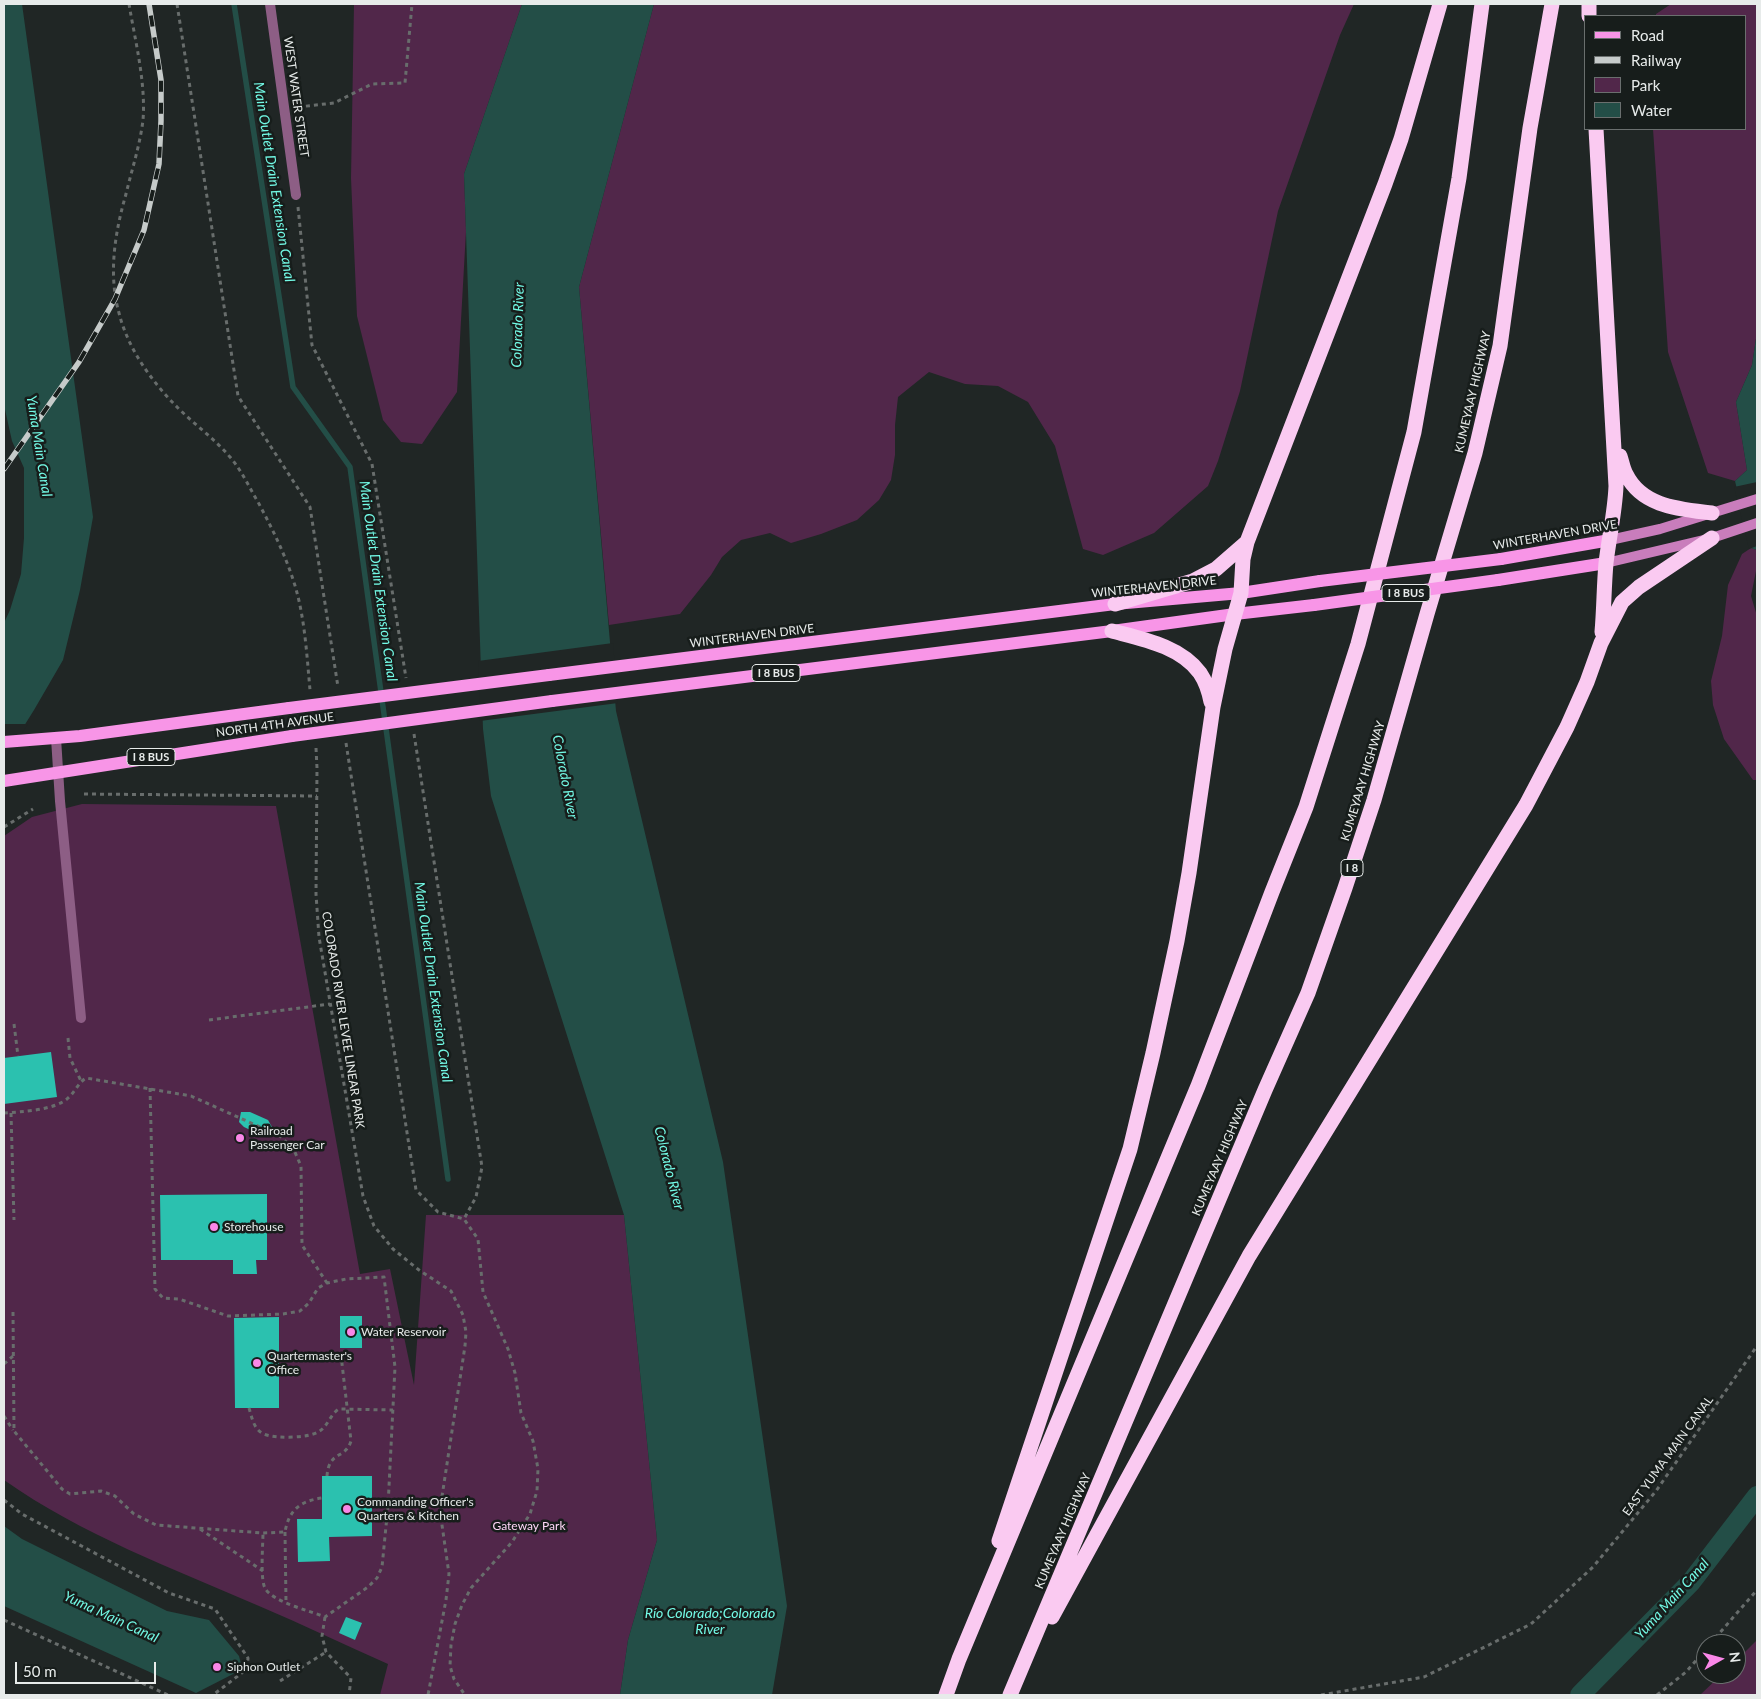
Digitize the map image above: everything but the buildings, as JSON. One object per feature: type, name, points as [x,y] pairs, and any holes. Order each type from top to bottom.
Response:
[{"type":"highway","points":[[960,1659],[1130,1148],[1153,1053],[1184,902],[1213,707],[1225,649],[1240,593],[1246,542],[1385,184],[1401,139],[1440,4]]},
{"type":"highway","points":[[946,1695],[1198,1086],[1306,807],[1358,644],[1414,432],[1459,178],[1482,4]]},
{"type":"highway","name":"KUMEYAAY HIGHWAY","points":[[1012,1692],[1265,1090],[1308,993],[1374,800],[1475,453],[1500,346],[1530,128],[1552,4]]},
{"type":"highway","points":[[1596,130],[1616,486],[1615,506],[1606,563],[1601,643]]},
{"type":"highway","points":[[1614,438],[1625,474],[1641,494],[1670,507],[1712,513]]},
{"type":"highway","points":[[1012,1692],[1249,1256],[1546,770],[1587,682],[1601,643],[1616,612],[1628,595],[1712,538]]},
{"type":"highway","points":[[1115,604],[1193,581],[1216,569],[1246,542]]},
{"type":"highway","points":[[1112,631],[1160,645],[1176,652],[1199,672],[1207,685],[1213,707]]},
{"type":"main road","name":"WINTERHAVEN DRIVE","points":[[549,675],[1115,604],[1240,593],[1320,581],[1502,559],[1660,529],[1757,499]]},
{"type":"main road","name":"I 8 BUS","points":[[1112,631],[1498,580],[1606,563],[1712,538],[1757,523]]},
{"type":"main road","name":"NORTH 4TH AVENUE","points":[[7,781],[292,736],[552,701],[1112,631]]},
{"type":"main road","name":"NORTH 4TH AVENUE","points":[[4,740],[56,738],[549,675]]},
{"type":"street","name":"WEST WATER STREET","points":[[270,4],[296,194]]},
{"type":"street","points":[[56,738],[60,801],[82,1018]]},
{"type":"path","points":[[129,4],[142,89],[143,119],[137,152],[119,218],[114,253],[114,284],[118,313],[131,346],[146,370],[179,409],[230,457],[242,472],[273,530],[296,590],[303,626],[310,690]]},
{"type":"path","points":[[177,4],[238,396],[310,507],[338,692]]},
{"type":"path","points":[[284,108],[334,103],[372,84],[405,83],[412,4]]},
{"type":"path","name":"COLORADO RIVER LEVEE LINEAR PARK","points":[[315,739],[317,768],[316,894],[319,937],[363,1196],[374,1226],[404,1260],[450,1291],[459,1305],[465,1324],[465,1346],[441,1503],[441,1518],[448,1562],[448,1585],[428,1695]]},
{"type":"path","points":[[346,741],[416,1190],[438,1212],[464,1219],[478,1239],[483,1292],[508,1349],[515,1373],[521,1413],[533,1441],[538,1469],[537,1491],[530,1514],[512,1542],[471,1588],[462,1604],[455,1624],[450,1666],[454,1679],[465,1695]]},
{"type":"path","points":[[84,794],[317,796]]},
{"type":"path","points":[[4,827],[33,809]]},
{"type":"path","points":[[209,1020],[330,1004]]},
{"type":"path","points":[[14,1024],[18,1056]]},
{"type":"path","points":[[68,1038],[70,1058],[81,1081]]},
{"type":"path","points":[[4,1113],[58,1105],[67,1099],[81,1081],[86,1078],[191,1096],[280,1136],[294,1150],[300,1166],[302,1245],[327,1283]]},
{"type":"path","points":[[150,1088],[155,1290],[163,1298],[179,1299],[228,1316],[283,1314],[300,1312],[309,1303],[318,1288],[327,1283],[346,1279],[384,1276],[395,1367],[388,1506],[382,1567],[377,1578],[368,1587],[325,1617],[322,1636],[326,1652],[351,1678],[350,1695]]},
{"type":"path","points":[[11,1113],[14,1220]]},
{"type":"path","points":[[13,1312],[14,1431]]},
{"type":"path","name":"EAST YUMA MAIN CANAL","points":[[1321,1695],[1424,1677],[1531,1624],[1593,1567],[1656,1491],[1757,1346]]},
{"type":"path","points":[[327,1476],[327,1467],[330,1460],[346,1450],[351,1440],[341,1355]]},
{"type":"path","points":[[4,1364],[13,1356]]},
{"type":"path","points":[[249,1408],[254,1424],[264,1434],[278,1437],[308,1436],[320,1431],[334,1412],[339,1409],[393,1410]]},
{"type":"path","points":[[4,1416],[14,1431],[62,1488],[70,1494],[101,1491],[115,1496],[134,1514],[156,1525],[263,1533],[285,1532]]},
{"type":"path","points":[[286,1602],[285,1532],[287,1520],[304,1503],[322,1498]]},
{"type":"path","points":[[4,1500],[22,1514],[169,1593],[215,1609],[248,1658],[247,1669],[213,1695]]},
{"type":"path","points":[[199,1528],[262,1571]]},
{"type":"path","points":[[263,1533],[262,1571],[265,1588],[274,1597],[325,1617]]},
{"type":"path","points":[[1719,1634],[1757,1590]]},
{"type":"path","points":[[4,1620],[168,1695]]},
{"type":"path","points":[[280,1681],[326,1652]]},
{"type":"path","points":[[1657,1695],[1686,1672],[1696,1660]]},
{"type":"green space","points":[[354,4],[522,4],[464,174],[466,231],[457,392],[422,444],[401,442],[383,420],[357,316],[351,178]]},
{"type":"green space","points":[[654,4],[1354,4],[1340,35],[1278,211],[1240,391],[1208,486],[1154,533],[1103,555],[1083,549],[1055,446],[1028,402],[998,386],[965,384],[929,372],[898,397],[895,425],[895,455],[891,480],[879,500],[857,520],[791,543],[770,533],[741,540],[722,557],[711,575],[680,614],[609,625],[579,287]]},
{"type":"green space","points":[[1671,4],[1757,4],[1757,332],[1752,365],[1736,402],[1747,470],[1735,481],[1708,473],[1668,352],[1653,130],[1746,130],[1746,15],[1656,14]]},
{"type":"green space","points":[[1751,548],[1757,550],[1757,566],[1751,596],[1757,616],[1757,780],[1753,780],[1724,739],[1713,705],[1711,681],[1722,636],[1728,585],[1742,554]]},
{"type":"green space","name":"Gateway Park","points":[[82,804],[276,806],[360,1274],[390,1269],[414,1385],[426,1215],[624,1215],[657,1540],[628,1640],[620,1695],[380,1695],[388,1664],[96,1534],[34,1500],[4,1480],[4,836],[32,817]]},
{"type":"green space","points":[[1757,1640],[1757,1695],[1700,1695],[1712,1684],[1746,1684],[1746,1651]]},
{"type":"water","points":[[4,4],[22,4],[93,517],[80,590],[63,660],[4,758],[4,623],[21,574],[24,538],[24,468],[12,441],[4,405]]},
{"type":"water","name":"Río Colorado;Colorado River","points":[[522,4],[654,4],[579,287],[616,711],[723,1162],[787,1606],[772,1695],[620,1695],[628,1640],[657,1540],[624,1215],[491,796],[483,729],[464,174]]},
{"type":"water","points":[[1757,332],[1757,550],[1751,548],[1735,481],[1747,470],[1736,402],[1752,365]]},
{"type":"water","points":[[4,1526],[22,1539],[167,1611],[209,1620],[239,1656],[241,1664],[235,1673],[196,1693],[4,1606]]},
{"type":"pier","points":[[1757,482],[1757,546],[1749,549],[1734,487]]},
{"type":"pier","points":[[613,643],[618,703],[480,721],[478,661]]},
{"type":"pier","points":[[4,724],[28,724],[4,760]]},
{"type":"waterway","name":"Main Outlet Drain Extension Canal","points":[[234,4],[293,387],[350,467],[448,1179]]},
{"type":"waterway","name":"Yuma Main Canal","points":[[1580,1695],[1691,1582],[1757,1496]]},
{"type":"railway","points":[[4,469],[79,362],[115,299],[144,230],[159,164],[161,121],[161,80],[149,4]]},
{"type":"place","name":"Railroad Passenger Car","points":[[240,1138]]},
{"type":"place","name":"Storehouse","points":[[214,1227]]},
{"type":"place","name":"Water Reservoir","points":[[351,1332]]},
{"type":"place","name":"Quartermaster's Office","points":[[257,1363]]},
{"type":"place","name":"Commanding Officer's Quarters & Kitchen","points":[[347,1509]]},
{"type":"place","name":"Siphon Outlet","points":[[217,1667]]},
{"type":"water label","name":"Colorado River","points":[[518,325]]},
{"type":"water label","name":"Colorado River","points":[[565,777]]},
{"type":"water label","name":"Colorado River","points":[[669,1168]]}]
